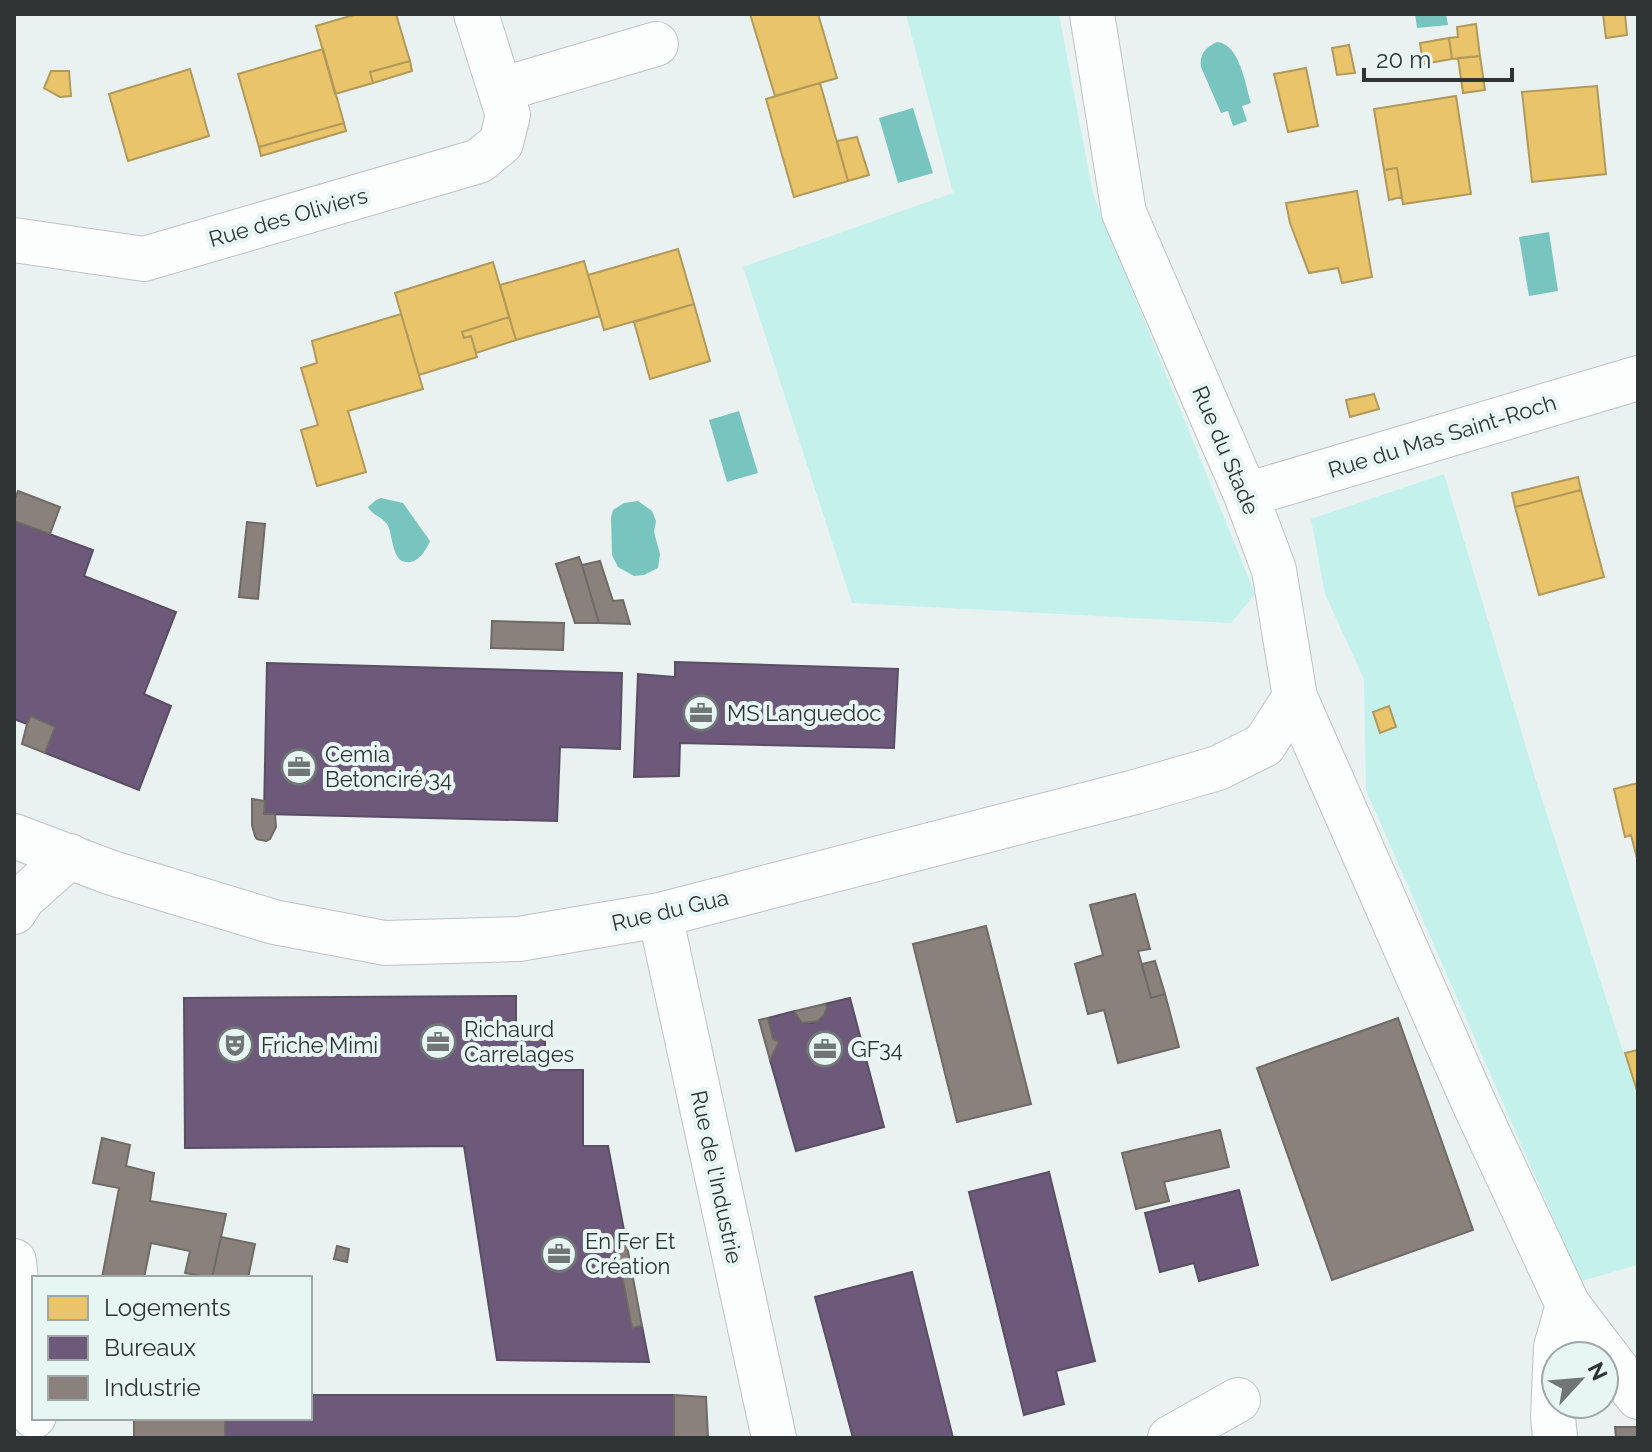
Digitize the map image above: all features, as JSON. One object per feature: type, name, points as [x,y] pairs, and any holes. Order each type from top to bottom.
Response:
[{"type":"street","name":"Rue des Oliviers","points":[[14,240],[144,259],[479,161],[501,143],[508,115],[476,14]]},
{"type":"street","name":"Rue du Stade","points":[[1092,14],[1124,213],[1246,495],[1274,570],[1295,697],[1472,1099],[1568,1305],[1638,1397]]},
{"type":"street","points":[[500,90],[656,44]]},
{"type":"street","name":"Rue du Mas Saint-Roch","points":[[1246,495],[1638,378]]},
{"type":"street","name":"Rue du Gua","points":[[14,836],[112,873],[274,922],[385,943],[519,939],[660,915],[1218,768],[1264,745],[1295,697]]},
{"type":"street","points":[[14,912],[23,898],[70,856]]},
{"type":"street","name":"Rue de l'Industrie","points":[[660,915],[774,1438]]},
{"type":"street","points":[[14,1261],[32,1408]]},
{"type":"street","points":[[1555,1438],[1556,1347],[1568,1305]]},
{"type":"street","points":[[1170,1438],[1238,1400]]},
{"type":"shaded area","points":[[906,14],[1059,14],[1093,194],[1255,594],[1231,623],[852,603],[743,267],[953,193]]},
{"type":"shaded area","points":[[1444,474],[1538,787],[1638,1098],[1638,1265],[1581,1281],[1366,790],[1364,679],[1325,594],[1311,519]]},
{"type":"water","points":[[1415,14],[1446,14],[1448,25],[1417,28]]},
{"type":"water","points":[[1217,42],[1225,44],[1236,57],[1251,103],[1242,106],[1247,121],[1233,126],[1228,111],[1221,113],[1201,67],[1204,52]]},
{"type":"water","points":[[913,108],[933,173],[898,183],[879,118]]},
{"type":"water","points":[[1549,232],[1558,291],[1529,296],[1519,237]]},
{"type":"water","points":[[739,411],[758,473],[727,482],[709,420]]},
{"type":"water","points":[[381,498],[403,503],[430,541],[414,561],[401,560],[394,549],[387,524],[368,507]]},
{"type":"water","points":[[638,501],[652,511],[660,554],[658,568],[634,576],[618,567],[612,555],[611,517],[613,510],[624,503]]},
{"type":"building: Logements","points":[[357,14],[396,14],[410,61],[370,72],[373,83],[335,94],[316,26]]},
{"type":"building: Logements","points":[[750,14],[818,14],[837,78],[775,96]]},
{"type":"building: Logements","points":[[1603,14],[1625,14],[1627,35],[1606,38]]},
{"type":"building: Logements","points":[[1476,24],[1480,56],[1452,59],[1449,38],[1458,37],[1457,27]]},
{"type":"building: Logements","points":[[1449,38],[1452,59],[1423,64],[1420,43]]},
{"type":"building: Logements","points":[[1349,45],[1355,73],[1337,75],[1332,48]]},
{"type":"building: Logements","points":[[323,49],[344,123],[259,147],[238,74]]},
{"type":"building: Logements","points":[[1480,56],[1485,90],[1463,93],[1458,58]]},
{"type":"building: Logements","points":[[410,61],[412,71],[373,83],[370,72]]},
{"type":"building: Logements","points":[[1306,68],[1318,126],[1288,132],[1274,74]]},
{"type":"building: Logements","points":[[190,69],[209,136],[128,161],[109,94]]},
{"type":"building: Logements","points":[[51,71],[69,71],[71,96],[60,97],[44,88]]},
{"type":"building: Logements","points":[[820,83],[848,181],[794,197],[766,99]]},
{"type":"building: Logements","points":[[1597,86],[1606,174],[1532,182],[1522,92]]},
{"type":"building: Logements","points":[[1456,96],[1471,194],[1403,204],[1397,168],[1384,170],[1374,109]]},
{"type":"building: Logements","points":[[344,123],[346,131],[261,156],[259,147]]},
{"type":"building: Logements","points":[[857,137],[869,175],[848,181],[837,141]]},
{"type":"building: Logements","points":[[1397,168],[1402,197],[1389,200],[1384,170]]},
{"type":"building: Logements","points":[[1357,191],[1372,277],[1342,283],[1338,268],[1309,273],[1290,223],[1286,203]]},
{"type":"building: Logements","points":[[678,249],[694,304],[604,330],[588,275]]},
{"type":"building: Logements","points":[[584,261],[600,316],[516,340],[500,285]]},
{"type":"building: Logements","points":[[493,262],[509,317],[462,332],[464,338],[471,336],[477,357],[419,375],[395,293]]},
{"type":"building: Logements","points":[[694,304],[710,361],[650,379],[634,322]]},
{"type":"building: Logements","points":[[401,314],[423,389],[348,411],[366,472],[317,486],[301,430],[318,425],[301,368],[317,363],[312,341]]},
{"type":"building: Logements","points":[[509,317],[516,340],[476,353],[471,336],[464,338],[462,332]]},
{"type":"building: Logements","points":[[1374,394],[1379,409],[1350,417],[1346,400]]},
{"type":"building: Logements","points":[[1578,477],[1581,490],[1515,507],[1512,493]]},
{"type":"building: Logements","points":[[1581,490],[1604,577],[1539,595],[1515,507]]},
{"type":"building: Logements","points":[[1389,706],[1396,727],[1380,733],[1373,712]]},
{"type":"building: Logements","points":[[1638,783],[1638,862],[1631,835],[1625,837],[1614,789]]},
{"type":"building: Logements","points":[[1638,1050],[1638,1094],[1625,1053]]},
{"type":"building: Bureaux","points":[[14,521],[93,550],[84,576],[176,612],[144,694],[171,706],[139,790],[45,753],[55,727],[31,716],[27,724],[14,719]]},
{"type":"building: Bureaux","points":[[675,662],[898,669],[894,748],[680,743],[679,776],[634,777],[638,674],[675,677]]},
{"type":"building: Bureaux","points":[[267,663],[622,673],[620,749],[560,747],[557,821],[264,814]]},
{"type":"building: Bureaux","points":[[516,996],[516,1040],[545,1040],[545,1070],[583,1070],[583,1146],[608,1146],[627,1246],[617,1248],[632,1328],[642,1326],[649,1362],[497,1360],[464,1146],[185,1148],[184,998]]},
{"type":"building: Bureaux","points":[[850,998],[884,1127],[796,1151],[770,1060],[779,1042],[773,1039],[768,1018],[795,1011],[802,1023],[813,1023],[824,1015],[825,1004]]},
{"type":"building: Bureaux","points":[[1049,1172],[1095,1361],[1056,1371],[1064,1404],[1024,1415],[969,1192]]},
{"type":"building: Bureaux","points":[[1239,1190],[1258,1265],[1199,1281],[1194,1263],[1160,1272],[1145,1213]]},
{"type":"building: Bureaux","points":[[912,1272],[953,1438],[853,1438],[815,1297]]},
{"type":"building: Bureaux","points":[[312,1395],[674,1395],[674,1438],[225,1438],[225,1420],[312,1420]]},
{"type":"building: Industrie","points":[[18,491],[60,507],[50,534],[14,521],[14,501]]},
{"type":"building: Industrie","points":[[247,522],[265,524],[258,599],[239,597]]},
{"type":"building: Industrie","points":[[579,557],[599,623],[575,623],[556,564]]},
{"type":"building: Industrie","points":[[600,561],[613,601],[623,600],[630,624],[599,623],[582,565]]},
{"type":"building: Industrie","points":[[492,621],[564,623],[563,650],[491,648]]},
{"type":"building: Industrie","points":[[31,716],[55,727],[45,753],[22,744]]},
{"type":"building: Industrie","points":[[252,799],[265,801],[264,814],[275,814],[276,827],[266,841],[255,836]]},
{"type":"building: Industrie","points":[[1135,894],[1150,949],[1138,951],[1151,998],[1165,994],[1179,1047],[1118,1063],[1104,1010],[1088,1014],[1075,964],[1103,955],[1090,905]]},
{"type":"building: Industrie","points":[[986,926],[1031,1104],[957,1122],[913,944]]},
{"type":"building: Industrie","points":[[1155,961],[1165,994],[1151,998],[1142,964]]},
{"type":"building: Industrie","points":[[825,1004],[824,1015],[818,1021],[802,1023],[795,1011]]},
{"type":"building: Industrie","points":[[768,1018],[773,1039],[779,1042],[770,1060],[759,1020]]},
{"type":"building: Industrie","points":[[1398,1018],[1473,1230],[1332,1280],[1257,1068]]},
{"type":"building: Industrie","points":[[516,1034],[545,1034],[545,1040],[516,1040]]},
{"type":"building: Industrie","points":[[1220,1130],[1229,1167],[1164,1182],[1169,1201],[1136,1209],[1122,1153]]},
{"type":"building: Industrie","points":[[102,1138],[130,1145],[126,1166],[154,1173],[150,1201],[226,1214],[212,1276],[185,1273],[190,1251],[151,1243],[144,1276],[102,1276],[119,1188],[93,1183]]},
{"type":"building: Industrie","points":[[221,1237],[255,1244],[248,1276],[212,1276]]},
{"type":"building: Industrie","points":[[337,1246],[349,1249],[347,1262],[334,1259]]},
{"type":"building: Industrie","points":[[627,1246],[642,1326],[632,1328],[617,1248]]},
{"type":"building: Industrie","points":[[674,1395],[706,1397],[708,1438],[674,1438]]},
{"type":"building: Industrie","points":[[134,1420],[225,1420],[225,1438],[134,1438]]},
{"type":"building: Industrie","points":[[1615,1427],[1637,1427],[1638,1438],[1616,1438]]},
{"type":"place","name":"MS Languedoc","points":[[701,713]]},
{"type":"place","name":"Cemia Betonciré 34","points":[[299,767]]},
{"type":"place","name":"Richaurd Carrelages","points":[[438,1042]]},
{"type":"place","name":"Friche Mimi","points":[[235,1045]]},
{"type":"place","name":"GF34","points":[[825,1049]]},
{"type":"place","name":"En Fer Et Création","points":[[559,1254]]}]
